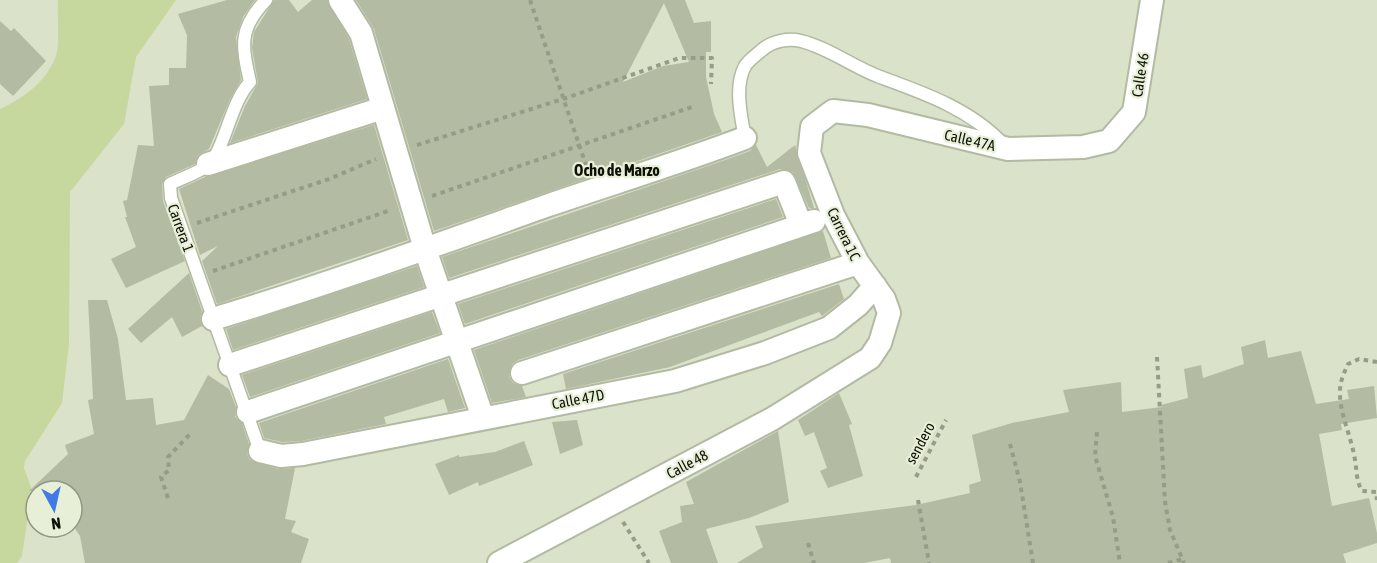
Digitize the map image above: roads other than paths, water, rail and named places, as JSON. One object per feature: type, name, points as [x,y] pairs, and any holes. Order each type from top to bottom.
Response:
[{"type":"street","points":[[340,0],[361,33],[425,249],[483,418]]},
{"type":"street","name":"Calle 46","points":[[1109,141],[1134,112],[1152,0]]},
{"type":"street","points":[[208,164],[383,108]]},
{"type":"street","name":"Calle 47A","points":[[833,111],[868,115],[1008,149],[1083,147],[1109,141]]},
{"type":"street","name":"Carrera 1C","points":[[833,111],[812,128],[809,153],[832,215],[858,263],[884,299],[889,313],[880,343],[870,358]]},
{"type":"street","points":[[213,319],[298,293],[595,189],[664,169],[745,138]]},
{"type":"street","points":[[230,365],[784,182],[801,225]]},
{"type":"street","points":[[248,412],[832,215]]},
{"type":"street","points":[[522,373],[858,263]]},
{"type":"street","name":"Calle 47D","points":[[260,450],[281,456],[303,454],[675,381],[765,352],[829,328],[858,305],[875,286]]},
{"type":"street","name":"Calle 48","points":[[499,563],[772,419],[870,358]]},
{"type":"lane","points":[[208,164],[228,128],[231,113],[241,92],[250,82],[242,45],[245,28],[266,0]]},
{"type":"lane","points":[[745,138],[740,90],[746,65],[767,45],[786,39],[816,47],[954,107],[987,127],[1008,149]]},
{"type":"lane","name":"Carrera 1","points":[[208,164],[170,184],[171,198],[260,450]]},
{"type":"district","name":"Ocho de Marzo","points":[[617,170]]}]
